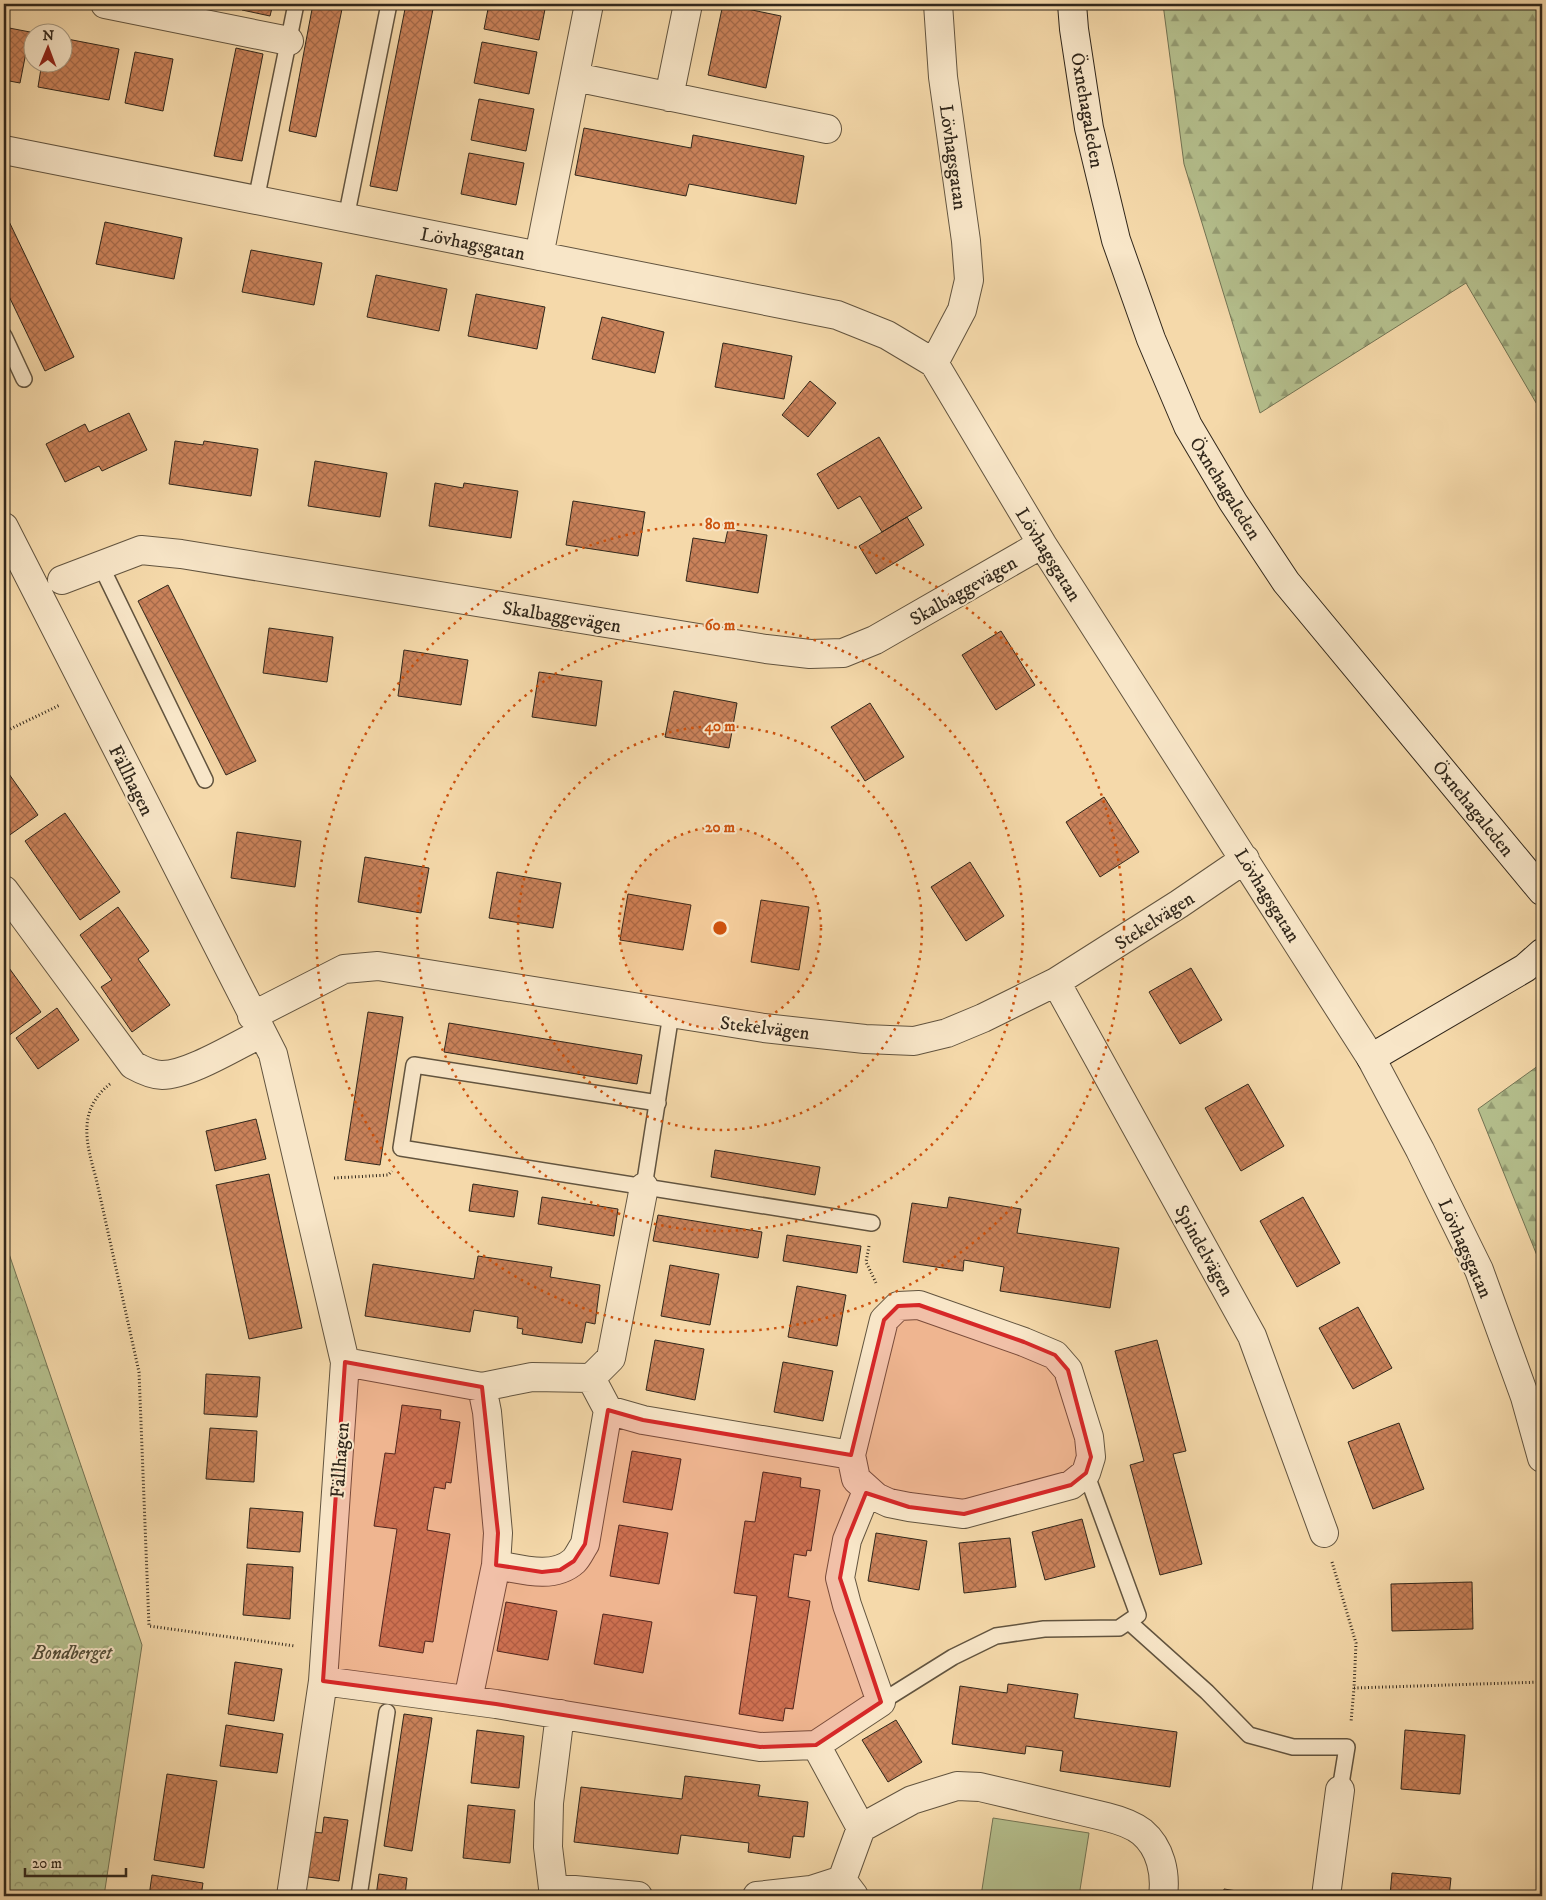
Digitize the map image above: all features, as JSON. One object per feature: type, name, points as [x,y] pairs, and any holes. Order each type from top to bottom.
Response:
[{"type":"street","points":[[105,4],[289,41]]},
{"type":"street","points":[[539,256],[589,4]]},
{"type":"street","points":[[669,97],[688,4]]},
{"type":"street","name":"Lövhagsgatan","points":[[934,363],[962,310],[969,280],[966,241],[942,77],[938,4]]},
{"type":"street","name":"Öxnehagaleden","points":[[1072,4],[1074,30],[1089,128],[1116,240],[1151,339],[1188,426],[1232,502],[1286,582],[1542,891]]},
{"type":"street","points":[[574,77],[827,129]]},
{"type":"street","name":"Lövhagsgatan","points":[[4,150],[836,315],[887,335],[934,363],[1042,544],[1371,1058],[1420,1150],[1479,1270],[1525,1397],[1542,1458]]},
{"type":"street","name":"Fällhagen","points":[[4,527],[273,1054],[345,1362],[323,1681],[291,1896]]},
{"type":"street","name":"Skalbaggevägen","points":[[62,580],[142,550],[181,554],[766,649],[810,654],[843,653],[875,640],[1042,544]]},
{"type":"street","name":"Stekelvägen","points":[[257,1025],[344,969],[378,966],[764,1028],[865,1039],[914,1041],[948,1033],[1056,982],[1179,904],[1245,859]]},
{"type":"street","points":[[4,890],[133,1065],[147,1072],[163,1075],[189,1069],[257,1025]]},
{"type":"street","points":[[1371,1058],[1525,968],[1542,953]]},
{"type":"street","name":"Spindelvägen","points":[[1056,982],[1252,1336],[1324,1532]]},
{"type":"street","points":[[345,1362],[482,1388],[532,1376],[591,1378],[611,1358],[644,1187]]},
{"type":"street","points":[[919,1305],[1024,1342],[1055,1355],[1068,1370],[1089,1437],[1091,1456],[1086,1473],[1071,1485],[964,1514],[889,1503],[867,1491],[856,1479],[851,1455],[884,1320],[893,1311],[898,1306],[919,1305]]},
{"type":"street","points":[[496,1565],[542,1572],[560,1570],[574,1560],[585,1544],[608,1410],[591,1378]]},
{"type":"street","points":[[468,1700],[496,1565],[498,1533],[487,1412],[482,1388]]},
{"type":"street","points":[[608,1410],[643,1420],[851,1455]]},
{"type":"street","points":[[323,1681],[468,1700],[760,1747],[816,1745],[881,1702],[847,1605],[840,1578],[847,1540],[867,1491]]},
{"type":"street","points":[[560,1714],[549,1812],[548,1847],[553,1892],[638,1896]]},
{"type":"street","points":[[757,1896],[848,1888],[861,1828],[816,1745]]},
{"type":"street","points":[[861,1828],[912,1800],[957,1786],[980,1787],[1126,1822],[1142,1832],[1151,1843],[1162,1866],[1165,1881],[1163,1896]]},
{"type":"street","points":[[1326,1896],[1340,1790]]},
{"type":"lane","points":[[256,200],[296,4]]},
{"type":"lane","points":[[346,218],[389,4]]},
{"type":"lane","points":[[4,336],[24,379]]},
{"type":"lane","points":[[101,566],[205,780]]},
{"type":"lane","points":[[644,1187],[671,1014]]},
{"type":"lane","points":[[658,1103],[414,1065],[401,1148],[872,1223]]},
{"type":"lane","points":[[881,1702],[953,1657],[996,1636],[1044,1629],[1118,1628],[1138,1615],[1086,1473]]},
{"type":"lane","points":[[1128,1622],[1207,1692],[1249,1735],[1293,1747],[1347,1747],[1340,1790]]},
{"type":"lane","points":[[359,1896],[387,1712]]},
{"type":"path","points":[[4,732],[88,691]]},
{"type":"path","points":[[133,1065],[101,1091],[91,1108],[86,1126],[88,1148],[139,1372],[149,1626],[326,1651]]},
{"type":"path","points":[[302,1180],[388,1175],[396,1167],[401,1148]]},
{"type":"path","points":[[872,1223],[866,1262],[876,1285],[893,1311]]},
{"type":"path","points":[[1324,1532],[1356,1643],[1354,1688],[1347,1747]]},
{"type":"path","points":[[1354,1688],[1542,1682]]},
{"type":"highlighted area","points":[[919,1305],[1024,1342],[1055,1355],[1068,1370],[1091,1457],[1086,1473],[1071,1485],[964,1514],[909,1507],[866,1493],[847,1540],[840,1578],[881,1702],[816,1745],[760,1747],[496,1704],[323,1681],[345,1362],[482,1387],[498,1533],[496,1565],[542,1572],[560,1570],[574,1561],[585,1544],[608,1410],[643,1420],[851,1455],[884,1320],[898,1306]]},
{"type":"green space","points":[[1163,4],[1542,4],[1542,413],[1466,283],[1260,413],[1184,164]]},
{"type":"green space","points":[[1542,1063],[1542,1268],[1478,1109]]},
{"type":"green space","name":"Bondberget","points":[[4,1239],[142,1645],[104,1896],[4,1896]]},
{"type":"green space","points":[[993,1818],[1089,1833],[1079,1896],[981,1896]]},
{"type":"building","points":[[244,4],[273,4],[270,16],[242,10]]},
{"type":"building","points":[[313,4],[343,4],[316,137],[289,131]]},
{"type":"building","points":[[406,4],[434,4],[397,191],[370,186]]},
{"type":"building","points":[[489,4],[546,4],[539,40],[484,29]]},
{"type":"building","points":[[723,4],[781,16],[766,88],[708,75]]},
{"type":"building","points":[[4,27],[22,30],[22,72],[20,83],[4,80]]},
{"type":"building","points":[[72,40],[119,49],[109,100],[38,87],[40,72],[72,72]]},
{"type":"building","points":[[482,42],[537,52],[529,94],[474,83]]},
{"type":"building","points":[[236,48],[263,54],[242,161],[214,156]]},
{"type":"building","points":[[135,52],[173,59],[163,111],[125,103]]},
{"type":"building","points":[[479,99],[534,109],[526,151],[471,140]]},
{"type":"building","points":[[584,128],[691,148],[693,135],[804,156],[796,204],[689,184],[686,196],[575,175]]},
{"type":"building","points":[[469,153],[524,163],[516,205],[461,194]]},
{"type":"building","points":[[4,211],[74,357],[45,371],[4,286]]},
{"type":"building","points":[[105,222],[182,238],[174,279],[96,264]]},
{"type":"building","points":[[251,250],[322,263],[314,305],[242,292]]},
{"type":"building","points":[[376,275],[447,289],[439,331],[367,317]]},
{"type":"building","points":[[476,294],[545,307],[537,349],[468,336]]},
{"type":"building","points":[[602,317],[664,332],[655,373],[592,359]]},
{"type":"building","points":[[723,343],[792,356],[784,399],[715,387]]},
{"type":"building","points":[[810,381],[836,403],[808,437],[782,415]]},
{"type":"building","points":[[129,413],[147,450],[102,471],[99,466],[65,482],[46,444],[85,424],[89,432]]},
{"type":"building","points":[[879,437],[922,508],[882,532],[860,496],[838,509],[817,474]]},
{"type":"building","points":[[175,441],[203,445],[204,441],[258,449],[251,496],[169,484]]},
{"type":"building","points":[[315,461],[387,473],[380,517],[308,506]]},
{"type":"building","points":[[435,483],[463,488],[464,483],[518,491],[511,538],[429,526]]},
{"type":"building","points":[[573,501],[645,512],[638,556],[566,545]]},
{"type":"building","points":[[907,517],[924,545],[876,574],[859,546]]},
{"type":"building","points":[[728,529],[767,535],[758,593],[686,581],[693,538],[725,543]]},
{"type":"building","points":[[168,585],[256,761],[226,775],[138,601]]},
{"type":"building","points":[[269,628],[333,637],[327,682],[263,673]]},
{"type":"building","points":[[1001,631],[1035,685],[996,710],[962,655]]},
{"type":"building","points":[[404,650],[468,660],[461,705],[398,696]]},
{"type":"building","points":[[539,672],[602,681],[596,726],[532,717]]},
{"type":"building","points":[[674,691],[737,703],[729,748],[665,737]]},
{"type":"building","points":[[870,703],[904,757],[865,781],[831,727]]},
{"type":"building","points":[[9,774],[38,815],[4,839],[4,778]]},
{"type":"building","points":[[1104,797],[1139,852],[1100,877],[1066,822]]},
{"type":"building","points":[[65,813],[120,892],[80,920],[25,841]]},
{"type":"building","points":[[237,832],[301,841],[295,887],[231,878]]},
{"type":"building","points":[[365,857],[429,868],[421,913],[358,902]]},
{"type":"building","points":[[970,862],[1004,916],[966,941],[931,887]]},
{"type":"building","points":[[497,872],[561,883],[553,928],[489,918]]},
{"type":"building","points":[[628,894],[691,905],[683,950],[620,940]]},
{"type":"building","points":[[761,900],[809,907],[799,970],[751,962]]},
{"type":"building","points":[[118,907],[149,951],[138,959],[170,1005],[132,1032],[101,987],[112,980],[80,935]]},
{"type":"building","points":[[4,961],[41,1012],[4,1039]]},
{"type":"building","points":[[1191,968],[1222,1020],[1180,1044],[1149,992]]},
{"type":"building","points":[[57,1008],[79,1040],[38,1069],[16,1038]]},
{"type":"building","points":[[368,1012],[403,1017],[380,1165],[345,1160]]},
{"type":"building","points":[[449,1023],[642,1055],[637,1084],[444,1052]]},
{"type":"building","points":[[1248,1084],[1284,1146],[1241,1171],[1205,1108]]},
{"type":"building","points":[[256,1119],[266,1159],[215,1171],[206,1131]]},
{"type":"building","points":[[715,1150],[820,1167],[815,1195],[711,1177]]},
{"type":"building","points":[[269,1174],[302,1328],[249,1339],[216,1185]]},
{"type":"building","points":[[473,1184],[518,1191],[514,1217],[469,1211]]},
{"type":"building","points":[[542,1197],[618,1209],[614,1236],[538,1224]]},
{"type":"building","points":[[949,1197],[1021,1209],[1017,1233],[1119,1248],[1110,1308],[1000,1291],[1004,1267],[964,1260],[963,1271],[903,1262],[912,1203],[947,1208]]},
{"type":"building","points":[[1303,1197],[1340,1263],[1297,1287],[1260,1221]]},
{"type":"building","points":[[658,1215],[762,1232],[758,1258],[653,1241]]},
{"type":"building","points":[[787,1235],[861,1246],[857,1273],[783,1261]]},
{"type":"building","points":[[478,1256],[552,1267],[550,1277],[600,1285],[595,1324],[586,1322],[582,1343],[522,1334],[523,1329],[517,1328],[518,1317],[474,1310],[470,1332],[365,1316],[373,1264],[474,1279]]},
{"type":"building","points":[[670,1265],[719,1274],[710,1325],[661,1316]]},
{"type":"building","points":[[797,1286],[846,1295],[837,1346],[788,1337]]},
{"type":"building","points":[[1358,1307],[1392,1368],[1353,1389],[1319,1328]]},
{"type":"building","points":[[655,1340],[704,1349],[695,1400],[646,1390]]},
{"type":"building","points":[[1157,1340],[1186,1451],[1173,1454],[1202,1564],[1160,1575],[1130,1465],[1144,1461],[1115,1351]]},
{"type":"building","points":[[783,1362],[833,1371],[823,1421],[774,1412]]},
{"type":"building","points":[[206,1374],[260,1377],[257,1417],[204,1414]]},
{"type":"building","points":[[402,1405],[441,1410],[440,1419],[460,1422],[451,1483],[446,1482],[445,1489],[434,1487],[427,1530],[450,1534],[433,1642],[425,1641],[423,1653],[379,1646],[397,1529],[374,1526],[385,1453],[395,1454]]},
{"type":"building","points":[[1399,1423],[1424,1489],[1373,1509],[1348,1442]]},
{"type":"building","points":[[210,1428],[257,1431],[254,1482],[206,1479]]},
{"type":"building","points":[[632,1451],[681,1459],[672,1510],[623,1502]]},
{"type":"building","points":[[763,1472],[801,1478],[800,1487],[820,1490],[811,1551],[807,1550],[806,1556],[794,1554],[788,1597],[810,1601],[793,1709],[785,1708],[783,1721],[739,1714],[757,1596],[734,1593],[745,1521],[755,1522]]},
{"type":"building","points":[[250,1508],[303,1512],[300,1552],[247,1548]]},
{"type":"building","points":[[1082,1519],[1095,1567],[1045,1580],[1032,1532]]},
{"type":"building","points":[[619,1525],[668,1533],[659,1584],[610,1576]]},
{"type":"building","points":[[876,1533],[927,1541],[919,1590],[868,1581]]},
{"type":"building","points":[[1010,1538],[1016,1587],[964,1593],[959,1543]]},
{"type":"building","points":[[247,1564],[293,1567],[290,1619],[243,1615]]},
{"type":"building","points":[[1472,1582],[1473,1629],[1392,1631],[1391,1584]]},
{"type":"building","points":[[506,1602],[557,1611],[548,1660],[497,1651]]},
{"type":"building","points":[[603,1614],[652,1622],[643,1673],[594,1664]]},
{"type":"building","points":[[235,1662],[282,1669],[274,1721],[228,1714]]},
{"type":"building","points":[[1008,1684],[1078,1694],[1074,1718],[1177,1732],[1170,1787],[1060,1771],[1063,1751],[1026,1746],[1025,1754],[952,1744],[960,1686],[1007,1693]]},
{"type":"building","points":[[404,1714],[432,1718],[412,1851],[384,1846]]},
{"type":"building","points":[[896,1720],[922,1762],[888,1782],[862,1740]]},
{"type":"building","points":[[226,1725],[283,1734],[277,1773],[220,1766]]},
{"type":"building","points":[[477,1730],[524,1736],[519,1788],[471,1783]]},
{"type":"building","points":[[1405,1730],[1465,1735],[1460,1794],[1401,1789]]},
{"type":"building","points":[[167,1774],[217,1781],[204,1868],[154,1860]]},
{"type":"building","points":[[685,1776],[760,1785],[758,1796],[808,1802],[804,1837],[793,1836],[790,1858],[748,1852],[749,1843],[681,1835],[678,1854],[574,1842],[581,1787],[682,1799]]},
{"type":"building","points":[[468,1805],[515,1810],[510,1863],[463,1858]]},
{"type":"building","points":[[324,1817],[348,1820],[339,1881],[308,1877],[314,1832],[322,1833]]},
{"type":"building","points":[[1392,1873],[1451,1878],[1449,1896],[1390,1896]]},
{"type":"building","points":[[379,1874],[407,1878],[405,1896],[376,1896]]},
{"type":"building","points":[[152,1875],[203,1883],[201,1896],[149,1896]]},
{"type":"building","points":[[1224,1889],[1270,1896],[1223,1896]]}]
